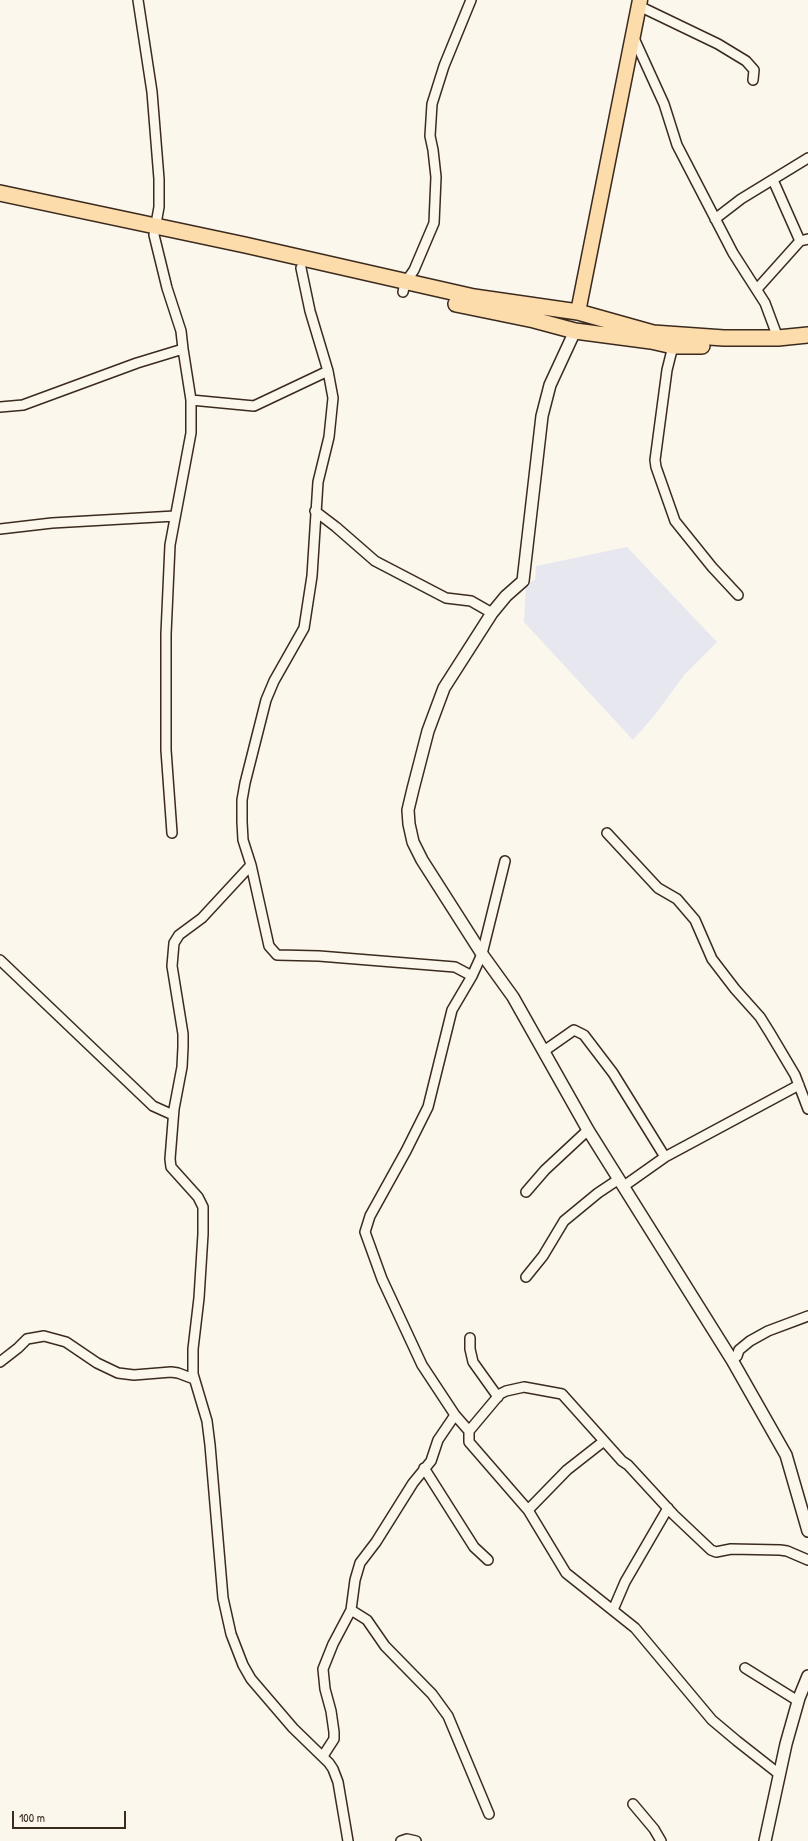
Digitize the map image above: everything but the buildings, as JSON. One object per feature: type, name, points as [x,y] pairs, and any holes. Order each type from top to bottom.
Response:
[{"type":"highway","points":[[0,193],[91,217],[473,302],[574,331],[652,337],[778,338],[808,335]]},
{"type":"highway","points":[[0,203],[91,217]]},
{"type":"highway","points":[[155,231],[300,268],[404,287]]},
{"type":"highway","points":[[473,302],[578,312],[597,317],[673,346],[808,345]]},
{"type":"highway","points":[[550,324],[550,318],[554,309]]},
{"type":"highway","points":[[594,333],[597,317]]},
{"type":"main road","points":[[578,312],[640,3]]},
{"type":"street","points":[[138,0],[152,92],[159,179],[159,206],[155,231],[167,288],[181,331],[190,400],[191,433],[186,468],[175,516],[169,565],[165,710],[168,793],[172,833]]},
{"type":"street","points":[[404,287],[414,270],[434,223],[436,177],[430,136],[432,104],[444,66],[471,0]]},
{"type":"street","points":[[640,3],[718,44],[746,61],[754,70],[753,80]]},
{"type":"street","points":[[633,36],[664,104],[677,145],[733,253],[757,289],[770,314],[778,338]]},
{"type":"street","points":[[715,219],[741,199],[808,158]]},
{"type":"street","points":[[757,289],[804,240],[773,180]]},
{"type":"street","points":[[300,268],[310,311],[328,371],[334,408],[329,437],[318,482],[312,576],[304,628],[288,660],[274,681],[266,700],[242,800],[243,840],[251,865],[269,946],[277,955],[319,956],[455,967],[472,976]]},
{"type":"street","points":[[574,331],[550,386],[542,416],[523,581],[506,596],[492,612],[444,688],[428,731],[408,810],[408,824],[422,860],[482,954],[513,997],[588,1130],[732,1360],[786,1455],[808,1530]]},
{"type":"street","points":[[673,346],[667,370],[655,460],[656,468],[675,521],[712,567],[738,594]]},
{"type":"street","points":[[0,407],[24,405],[137,363],[183,349]]},
{"type":"street","points":[[190,400],[254,406],[328,371]]},
{"type":"street","points":[[315,511],[376,561],[446,598],[471,601],[492,612]]},
{"type":"street","points":[[0,529],[52,523],[175,516]]},
{"type":"street","points":[[607,832],[658,888],[677,899],[695,920],[712,959],[735,989],[760,1017],[799,1085],[808,1109]]},
{"type":"street","points":[[469,1431],[455,1415],[422,1365],[382,1279],[365,1232],[370,1216],[406,1151],[428,1107],[452,1010],[472,976],[482,954],[504,862]]},
{"type":"street","points":[[251,865],[202,918],[179,935],[174,943],[172,966],[183,1034],[183,1047],[182,1067],[173,1115],[170,1153],[171,1167],[198,1197],[203,1207],[199,1298],[192,1349],[194,1379],[207,1421],[223,1598],[231,1634],[243,1665],[251,1679],[293,1728],[330,1763],[336,1775],[348,1841]]},
{"type":"street","points":[[0,960],[153,1106],[173,1115]]},
{"type":"street","points":[[544,1051],[574,1030],[584,1034],[613,1073],[665,1156]]},
{"type":"street","points":[[526,1277],[543,1256],[564,1221],[598,1193],[799,1085]]},
{"type":"street","points":[[526,1192],[545,1170],[588,1130]]},
{"type":"street","points":[[732,1360],[737,1356],[739,1350],[750,1341],[768,1331],[808,1316]]},
{"type":"street","points":[[0,1362],[27,1339],[44,1336],[66,1342],[97,1363],[118,1373],[134,1376],[178,1372],[194,1379]]},
{"type":"street","points":[[470,1338],[470,1349],[474,1362],[498,1397]]},
{"type":"street","points":[[779,1774],[736,1741],[712,1720],[642,1635],[566,1573],[528,1510],[469,1442],[469,1431],[498,1397],[506,1391],[524,1387],[562,1394],[622,1461],[628,1464],[668,1508],[711,1550],[716,1552],[731,1549],[780,1550],[787,1551],[808,1560]]},
{"type":"street","points":[[323,1756],[334,1739],[334,1732],[331,1711],[325,1689],[323,1669],[333,1644],[351,1610],[355,1580],[360,1563],[376,1542],[413,1483],[432,1460],[433,1451],[438,1440],[455,1415]]},
{"type":"street","points":[[528,1510],[567,1470],[604,1441]]},
{"type":"street","points":[[424,1468],[474,1547],[488,1560]]},
{"type":"street","points":[[613,1610],[624,1582],[668,1508]]},
{"type":"street","points":[[351,1610],[367,1620],[385,1646],[432,1694],[448,1716],[489,1814]]},
{"type":"street","points":[[745,1668],[802,1696]]},
{"type":"street","points":[[765,1841],[779,1774],[808,1676]]},
{"type":"street","points":[[633,1804],[654,1829],[661,1841]]},
{"type":"street","points":[[401,1841],[407,1839],[416,1841]]},
{"type":"shaded area","points":[[627,547],[717,642],[685,674],[654,716],[633,740],[524,622],[526,584],[535,580],[536,566]]}]
